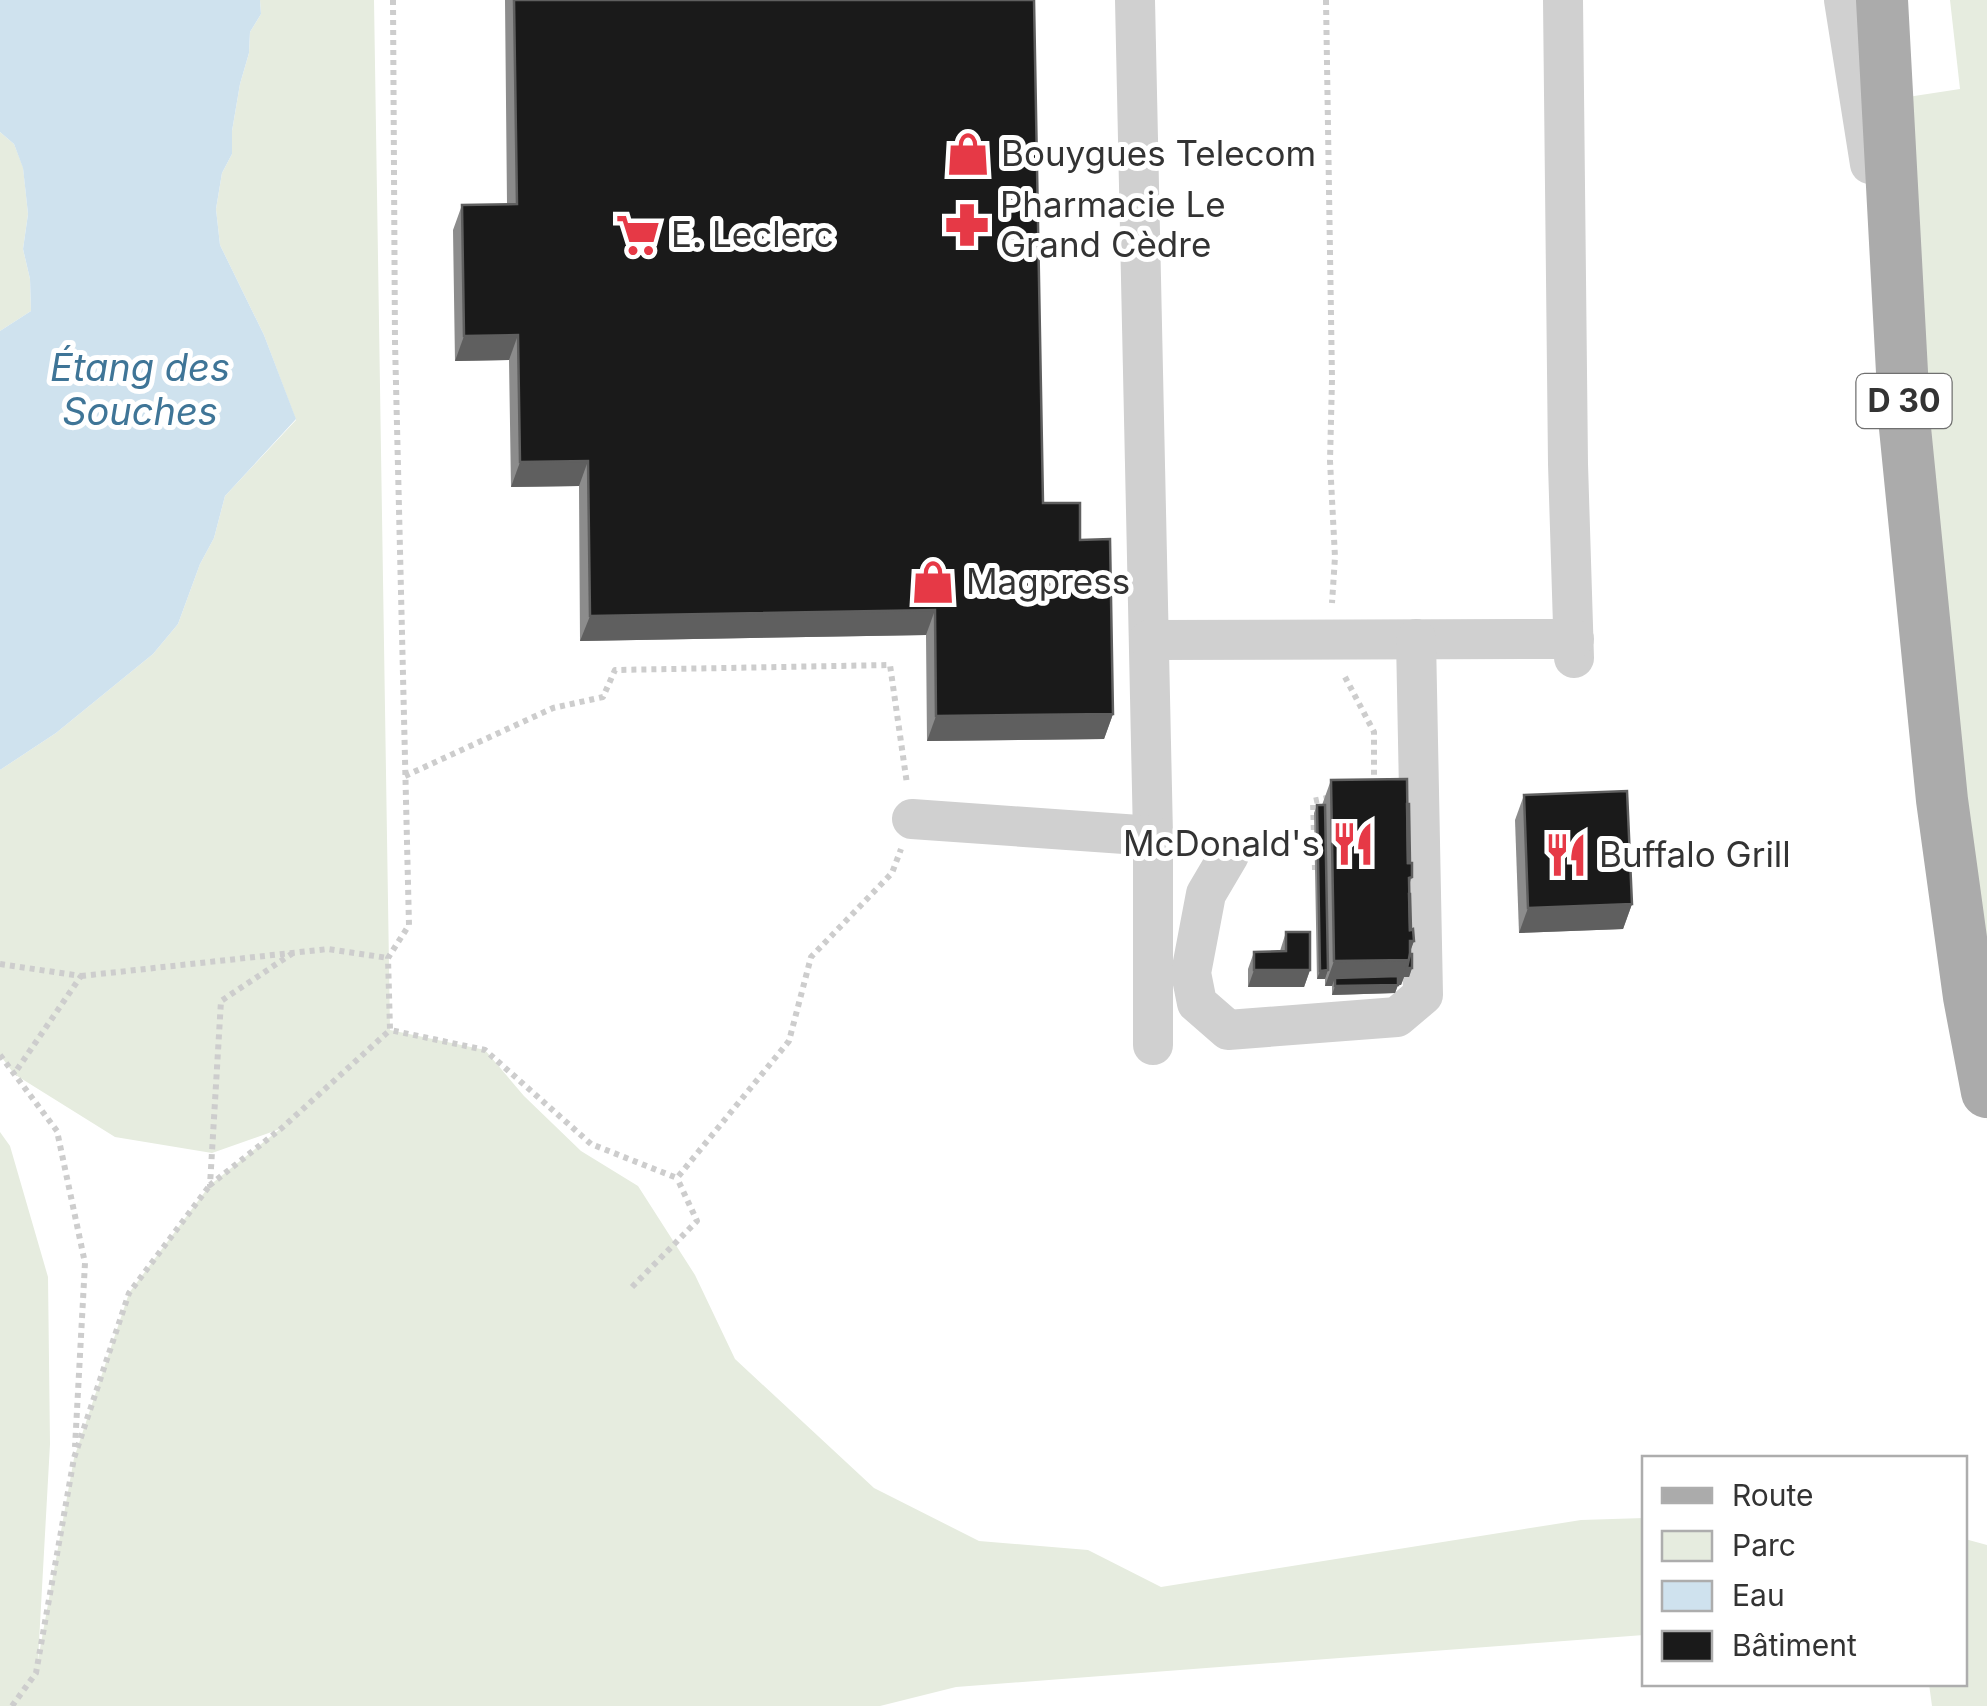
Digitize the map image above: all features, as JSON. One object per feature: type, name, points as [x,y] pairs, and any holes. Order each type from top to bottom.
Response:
[{"type":"main road","name":"D 30","points":[[1882,0],[1903,381],[1942,800],[1968,997],[1987,1092]]},
{"type":"main road","name":"D 30","points":[[1910,0],[1942,800]]},
{"type":"lane","points":[[1135,0],[1153,836],[1153,1045]]},
{"type":"lane","points":[[1149,640],[1416,639],[1574,648],[1563,0]]},
{"type":"lane","points":[[1844,0],[1903,381]]},
{"type":"lane","points":[[1230,855],[1206,894],[1191,973],[1197,1003],[1228,1030],[1398,1017],[1423,996],[1416,639]]},
{"type":"lane","points":[[912,819],[1153,836]]},
{"type":"path","points":[[74,1458],[130,1294],[210,1185],[283,1127],[390,1030],[388,958],[409,925],[395,342],[392,0]]},
{"type":"path","points":[[1326,0],[1330,461],[1335,558],[1332,607]]},
{"type":"path","points":[[404,776],[553,708],[603,697],[616,670],[890,666],[912,819],[892,873],[811,957],[789,1041],[677,1178]]},
{"type":"path","points":[[1342,674],[1374,732],[1374,796]]},
{"type":"path","points":[[1315,882],[1313,801],[1343,797]]},
{"type":"path","points":[[0,964],[82,976],[328,949],[388,958]]},
{"type":"path","points":[[210,1185],[220,1001],[293,953]]},
{"type":"path","points":[[14,1074],[82,976]]},
{"type":"path","points":[[390,1030],[485,1050],[590,1144],[677,1178],[696,1222],[632,1287]]},
{"type":"path","points":[[0,1056],[57,1131],[85,1263],[74,1458],[36,1673],[12,1706]]},
{"type":"green space","points":[[260,0],[374,0],[390,1030],[485,1050],[524,1096],[581,1151],[638,1186],[695,1275],[735,1359],[874,1488],[979,1541],[1088,1550],[1161,1587],[1581,1520],[1642,1518],[1642,1635],[956,1687],[880,1706],[0,1706],[0,1132],[10,1146],[48,1277],[50,1444],[38,1660],[74,1458],[129,1293],[210,1185],[280,1129],[212,1153],[115,1137],[14,1074],[0,1055],[0,770],[56,733],[153,654],[178,624],[214,538],[225,496],[296,420],[264,335],[220,245],[216,209],[222,173],[232,154],[232,131],[250,32],[261,14]]},
{"type":"green space","points":[[1950,0],[1987,0],[1987,1121],[1888,100],[1960,89]]},
{"type":"green space","points":[[0,132],[14,144],[23,167],[28,214],[23,249],[30,279],[31,311],[0,331]]},
{"type":"green space","points":[[1967,1540],[1987,1545],[1987,1706],[1932,1706],[1929,1686],[1967,1686]]},
{"type":"water","name":"Étang des Souches","points":[[0,0],[260,0],[261,14],[250,32],[240,84],[232,154],[222,173],[216,209],[220,245],[264,335],[296,419],[225,496],[214,538],[178,624],[153,654],[56,733],[0,770],[0,331],[31,311],[30,279],[23,249],[28,214],[23,168],[14,144],[0,132]]},
{"type":"building","points":[[514,0],[1034,0],[1043,503],[1080,503],[1080,540],[1110,539],[1113,714],[936,716],[935,610],[590,616],[588,461],[520,462],[518,335],[464,336],[462,205],[517,204]]},
{"type":"building","points":[[1407,779],[1408,863],[1412,863],[1410,930],[1413,929],[1414,941],[1410,941],[1410,960],[1334,961],[1331,780]]},
{"type":"building","points":[[1627,791],[1632,904],[1528,908],[1524,795]]},
{"type":"building","points":[[1409,804],[1410,863],[1408,863]]},
{"type":"building","points":[[1317,805],[1325,805],[1328,970],[1320,971]]},
{"type":"building","points":[[1286,932],[1310,932],[1310,970],[1254,970],[1254,952],[1286,951]]},
{"type":"building","points":[[1398,976],[1398,985],[1335,986],[1335,978]]},
{"type":"place","name":"Bouygues Telecom","points":[[968,154]]},
{"type":"place","name":"Pharmacie Le Grand Cèdre","points":[[967,225]]},
{"type":"place","name":"E. Leclerc","points":[[638,235]]},
{"type":"place","name":"Magpress","points":[[933,582]]},
{"type":"place","name":"McDonald's","points":[[1353,844]]},
{"type":"place","name":"Buffalo Grill","points":[[1566,855]]}]
